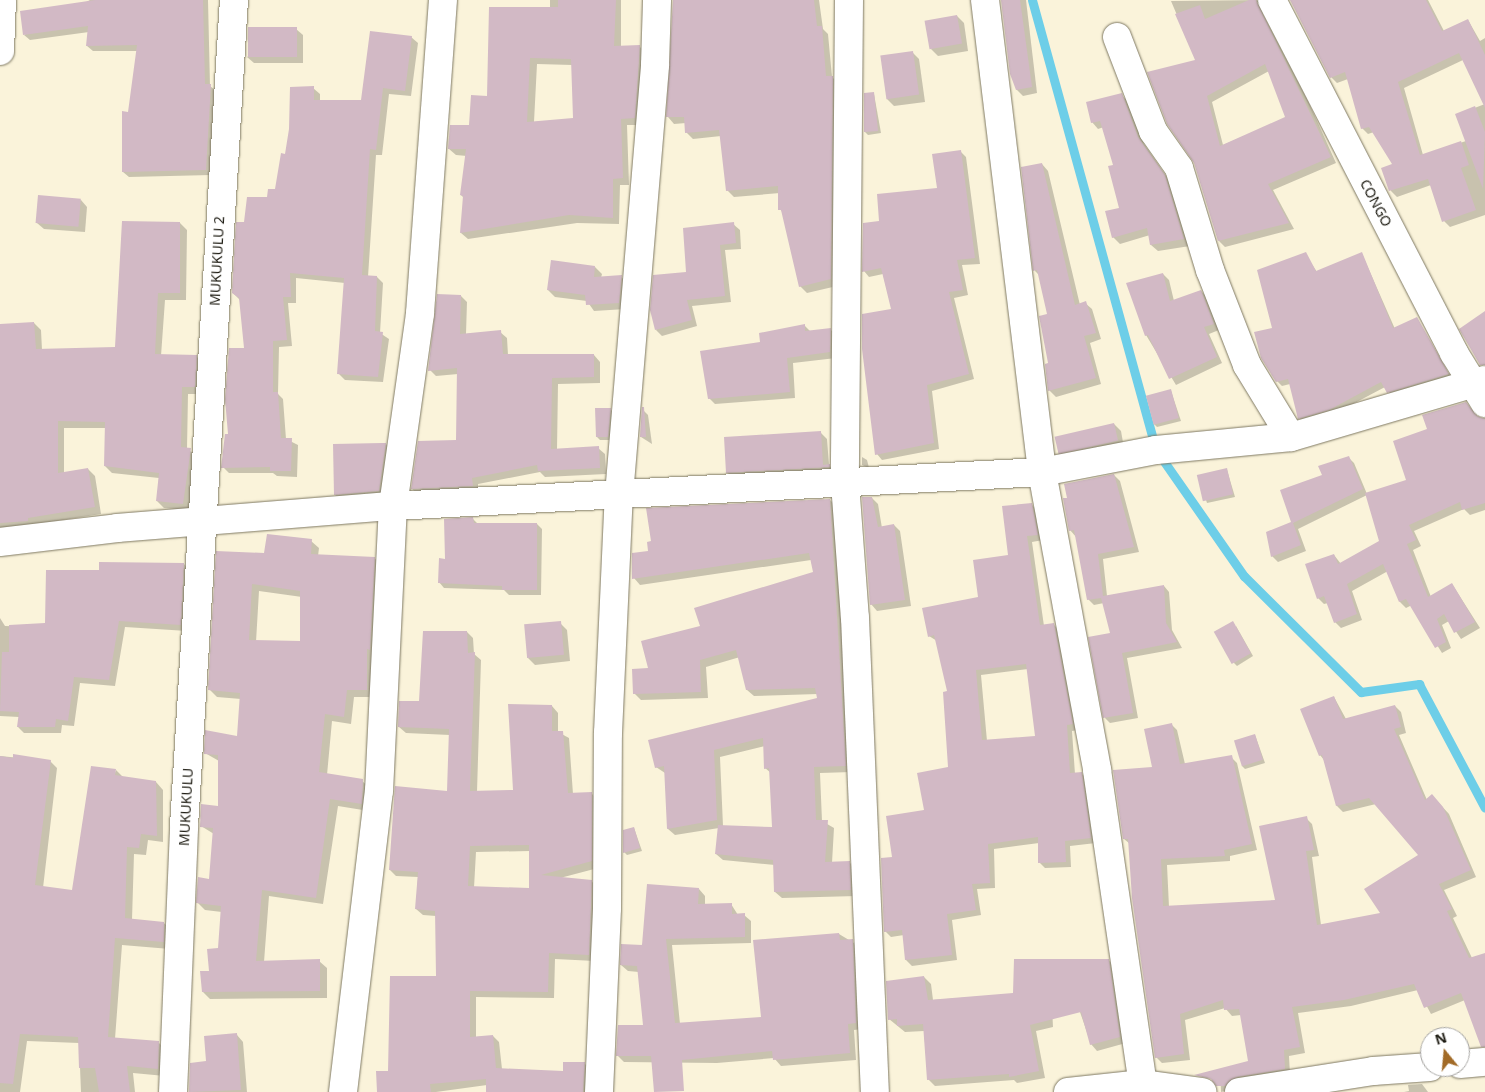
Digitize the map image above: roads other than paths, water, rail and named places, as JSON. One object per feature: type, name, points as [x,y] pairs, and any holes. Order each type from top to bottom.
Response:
[{"type":"street","points":[[0,51],[2,0]]},
{"type":"street","name":"MUKUKULU 2","points":[[204,523],[234,0]]},
{"type":"street","points":[[344,1092],[379,791],[393,506],[420,313],[442,0]]},
{"type":"street","points":[[599,1092],[607,908],[608,733],[619,495],[625,397],[656,65],[657,0]]},
{"type":"street","points":[[849,0],[845,484],[855,618],[875,1092]]},
{"type":"street","points":[[984,0],[1042,472],[1097,770],[1143,1084]]},
{"type":"street","name":"CONGO","points":[[1272,0],[1371,195],[1481,389]]},
{"type":"street","points":[[1118,37],[1153,131],[1180,168],[1210,270],[1247,365],[1291,437]]},
{"type":"street","points":[[0,542],[117,528],[204,523],[393,506],[845,484],[1042,472],[1156,450],[1291,437],[1481,389]]},
{"type":"street","name":"MUKUKULU","points":[[173,1092],[184,826],[204,523]]},
{"type":"street","points":[[1470,1063],[1485,1062]]},
{"type":"street","points":[[1239,1092],[1373,1071],[1420,1067]]},
{"type":"street","points":[[1068,1092],[1143,1084],[1202,1092]]},
{"type":"waterway","points":[[1032,0],[1156,450],[1244,576],[1361,692],[1419,684],[1485,808]]}]
